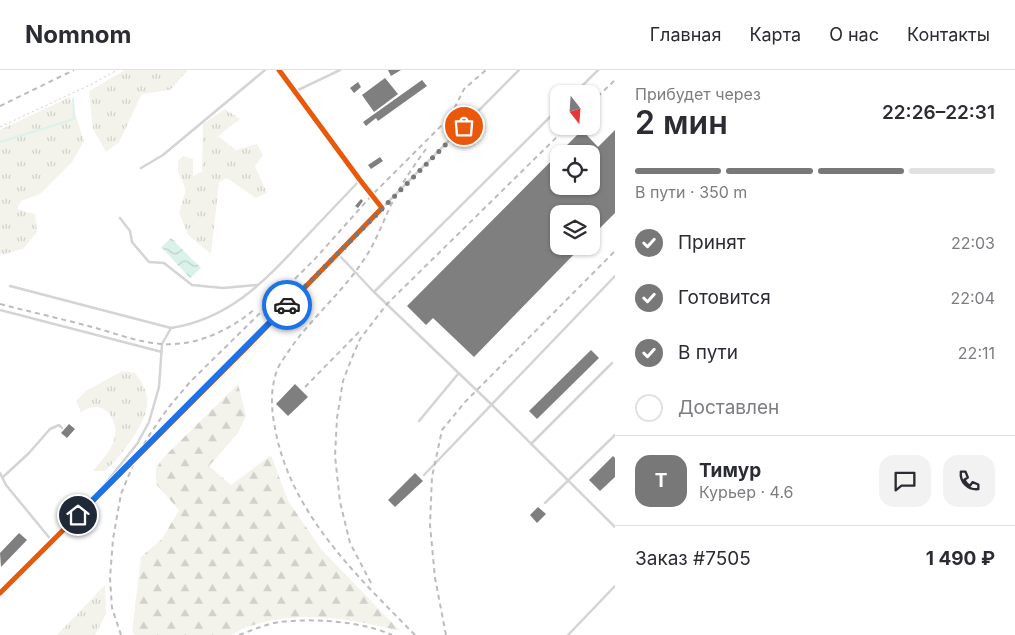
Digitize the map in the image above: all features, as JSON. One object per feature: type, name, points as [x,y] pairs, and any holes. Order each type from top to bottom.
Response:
[{"type":"street","points":[[0,593],[245,349],[382,208],[279,70]]},
{"type":"lane","points":[[141,168],[163,155],[265,70]]},
{"type":"lane","points":[[295,91],[340,70]]},
{"type":"lane","points":[[382,208],[396,196],[518,70]]},
{"type":"lane","points":[[583,85],[598,70]]},
{"type":"lane","points":[[374,292],[550,117]]},
{"type":"lane","points":[[10,286],[171,328],[190,325],[210,318],[235,304],[269,276],[360,180]]},
{"type":"lane","points":[[120,218],[130,231],[132,242],[149,262],[164,263],[192,285],[223,288],[259,284]]},
{"type":"lane","points":[[338,253],[374,292],[615,527]]},
{"type":"lane","points":[[424,475],[615,276]]},
{"type":"lane","points":[[0,310],[162,352]]},
{"type":"lane","points":[[92,502],[132,450],[149,422],[159,386],[162,344],[171,328]]},
{"type":"lane","points":[[531,444],[614,363]]},
{"type":"lane","points":[[419,420],[458,374]]},
{"type":"lane","points":[[3,477],[29,453],[50,429],[59,424],[62,428]]},
{"type":"lane","points":[[545,503],[615,435]]},
{"type":"lane","points":[[0,473],[12,492],[52,540]]},
{"type":"lane","points":[[568,635],[615,586]]},
{"type":"path","points":[[0,127],[92,84],[117,70]]},
{"type":"green space","points":[[125,70],[188,70],[170,90],[142,94],[119,142],[106,152],[93,129],[89,91]]},
{"type":"green space","points":[[70,97],[84,141],[72,162],[40,194],[21,201],[17,209],[35,214],[37,232],[23,249],[0,255],[0,130]]},
{"type":"green space","points":[[225,109],[240,119],[218,136],[236,150],[257,144],[263,155],[255,166],[267,193],[256,198],[227,178],[219,182],[211,254],[188,235],[179,213],[186,190],[178,171],[178,161],[183,156],[193,159],[193,176],[202,172],[203,124]]},
{"type":"green space","points":[[122,371],[135,373],[141,381],[147,398],[147,407],[139,427],[126,448],[105,471],[93,471],[114,442],[114,422],[106,410],[101,408],[96,407],[81,412],[76,401],[86,391]]},
{"type":"green space","points":[[238,384],[246,416],[238,433],[209,466],[231,485],[271,455],[288,501],[322,550],[400,631],[346,620],[311,617],[275,620],[257,624],[238,631],[233,635],[135,635],[132,632],[141,557],[162,539],[179,510],[156,484],[156,468],[164,457]]},
{"type":"green space","points":[[105,585],[106,614],[95,635],[57,635]]},
{"type":"water","points":[[171,238],[201,268],[190,278],[161,247]]},
{"type":"building","points":[[388,70],[401,70],[391,76]]},
{"type":"building","points":[[385,78],[398,94],[374,112],[362,95]]},
{"type":"building","points":[[422,80],[427,86],[378,121],[376,118],[366,126],[363,122]]},
{"type":"building","points":[[358,82],[361,87],[354,93],[350,88]]},
{"type":"building","points":[[615,130],[615,213],[600,228],[600,205],[550,205],[550,255],[573,255],[474,357],[433,318],[426,325],[407,306],[550,162],[550,195],[600,195],[600,145]]},
{"type":"building","points":[[577,135],[587,135],[596,145],[567,145]]},
{"type":"building","points":[[380,157],[383,161],[371,169],[368,165]]},
{"type":"building","points":[[361,199],[363,201],[358,208],[355,206]]},
{"type":"building","points":[[591,350],[599,358],[537,419],[529,411]]},
{"type":"building","points":[[295,384],[308,397],[288,416],[276,404]]},
{"type":"building","points":[[69,424],[75,429],[67,438],[61,433]]},
{"type":"building","points":[[613,456],[615,458],[615,477],[600,491],[589,480]]},
{"type":"building","points":[[415,473],[423,481],[395,507],[388,500]]},
{"type":"building","points":[[538,507],[546,514],[537,523],[530,515]]},
{"type":"building","points":[[19,533],[27,540],[1,567],[0,553]]},
{"type":"waterway","points":[[0,142],[74,119],[73,99]]},
{"type":"railway","points":[[0,106],[74,70]]},
{"type":"railway","points":[[121,635],[112,608],[110,578],[113,539],[121,494],[136,458],[150,434],[168,408],[191,381],[314,260],[372,195],[450,117],[464,89],[486,70]]},
{"type":"railway","points":[[600,94],[615,80]]},
{"type":"railway","points":[[371,583],[350,543],[340,502],[335,456],[337,418],[343,381],[351,360],[360,339],[387,304],[559,135]]},
{"type":"railway","points":[[415,635],[349,566],[311,515],[295,488],[283,459],[275,428],[272,398],[275,375],[280,364],[306,328],[363,261],[398,191],[426,149]]},
{"type":"railway","points":[[446,635],[435,578],[430,525],[432,477],[442,430],[465,402],[615,251]]},
{"type":"railway","points":[[0,304],[136,340],[163,344],[188,342],[213,335],[225,330],[256,308]]},
{"type":"railway","points":[[305,387],[360,331]]},
{"type":"railway","points":[[239,635],[275,623],[307,620],[366,626],[392,635]]},
{"type":"cycle path","points":[[0,593],[245,349],[382,208],[279,70]]},
{"type":"way so far","points":[[287,305],[464,126]]},
{"type":"route","points":[[78,515],[191,404],[287,305]]}]
